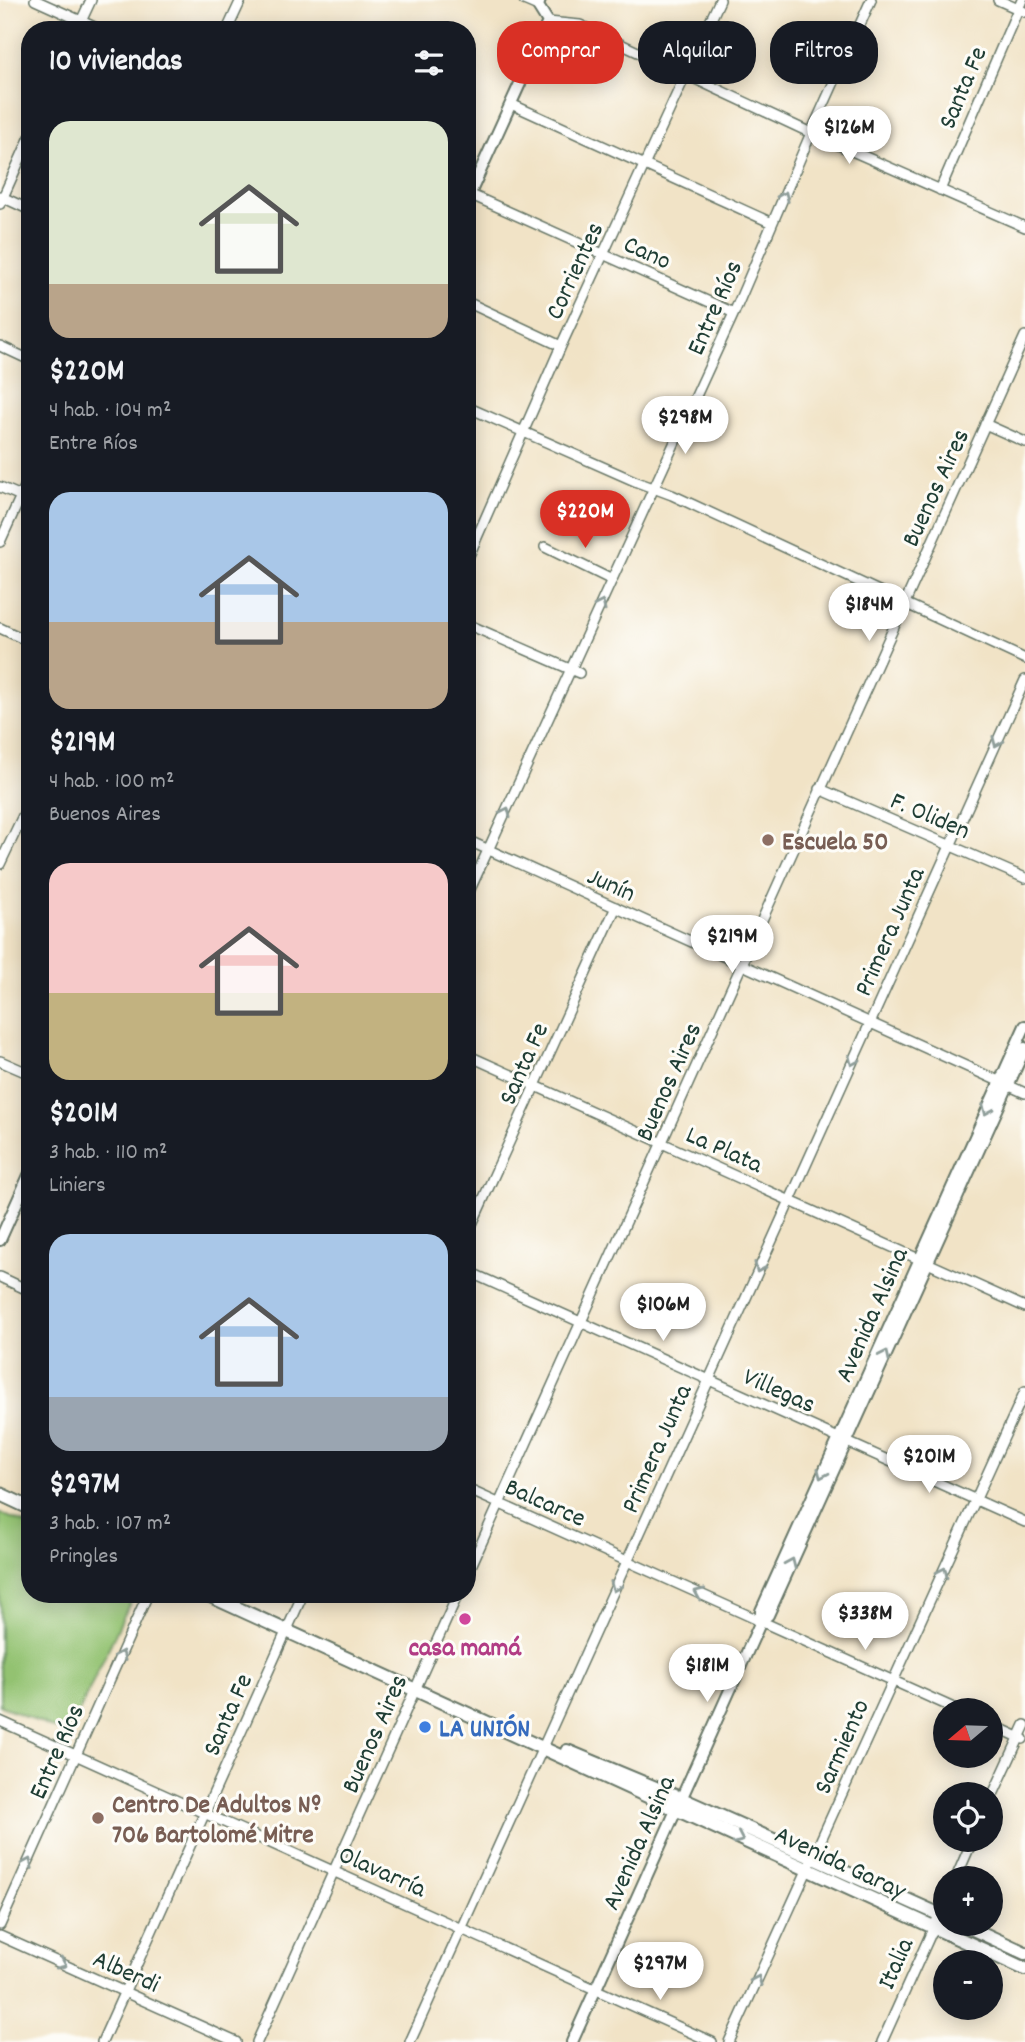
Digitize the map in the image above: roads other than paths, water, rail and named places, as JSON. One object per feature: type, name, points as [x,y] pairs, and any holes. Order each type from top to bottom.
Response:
[{"type":"main road","points":[[0,1494],[21,1504]]},
{"type":"main road","points":[[0,1502],[21,1512]]},
{"type":"main road","points":[[227,1603],[680,1805]]},
{"type":"main road","points":[[237,1603],[288,1629]]},
{"type":"main road","name":"Avenida Garay","points":[[680,1805],[933,1907]]},
{"type":"main road","name":"Avenida Garay","points":[[680,1805],[807,1870],[933,1928]]},
{"type":"main road","name":"Avenida Garay","points":[[951,1936],[1025,1969]]},
{"type":"main road","points":[[988,1936],[1025,1953]]},
{"type":"street","points":[[34,0],[70,21]]},
{"type":"street","points":[[81,21],[91,0]]},
{"type":"street","points":[[231,21],[241,0]]},
{"type":"street","points":[[524,0],[539,3],[548,21]]},
{"type":"street","name":"Corrientes","points":[[711,21],[720,0]]},
{"type":"street","name":"Entre Ríos","points":[[476,877],[575,672],[612,580],[734,313],[871,0]]},
{"type":"street","points":[[998,0],[1021,7]]},
{"type":"street","name":"Santa Fe","points":[[940,190],[1021,7]]},
{"type":"street","points":[[476,179],[520,84]]},
{"type":"street","name":"Corrientes","points":[[476,540],[561,346],[683,84]]},
{"type":"street","points":[[706,84],[1025,228]]},
{"type":"street","points":[[511,104],[772,223]]},
{"type":"street","points":[[21,157],[1,200],[21,207]]},
{"type":"street","name":"Cano","points":[[476,199],[734,313]]},
{"type":"street","points":[[476,306],[561,346]]},
{"type":"street","name":"Buenos Aires","points":[[476,1554],[1025,336]]},
{"type":"street","points":[[0,346],[21,356]]},
{"type":"street","points":[[476,411],[654,488],[1025,659]]},
{"type":"street","points":[[985,425],[1025,442]]},
{"type":"street","points":[[0,487],[20,496],[0,542]]},
{"type":"street","points":[[545,547],[612,580]]},
{"type":"street","points":[[0,628],[21,638]]},
{"type":"street","points":[[476,628],[575,672]]},
{"type":"street","name":"Primera Junta","points":[[410,2042],[1025,680]]},
{"type":"street","name":"F. Oliden","points":[[820,789],[1025,878]]},
{"type":"street","points":[[0,864],[4,846],[21,817]]},
{"type":"street","name":"Junín","points":[[476,844],[1025,1093]]},
{"type":"street","name":"Santa Fe","points":[[476,1215],[616,908]]},
{"type":"street","name":"Avenida Alsina","points":[[572,2042],[761,1621],[761,1611],[1004,1083],[1025,1026]]},
{"type":"street","name":"Avenida Alsina","points":[[1004,1083],[1025,1048]]},
{"type":"street","name":"La Plata","points":[[476,1059],[1025,1307]]},
{"type":"street","points":[[0,1061],[21,1070]]},
{"type":"street","points":[[0,1240],[21,1193]]},
{"type":"street","name":"Villegas","points":[[476,1275],[1025,1522]]},
{"type":"street","points":[[0,1277],[21,1286]]},
{"type":"street","name":"Sarmiento","points":[[729,2042],[1025,1391]]},
{"type":"street","name":"Balcarce","points":[[476,1493],[933,1699]]},
{"type":"street","name":"Entre Ríos","points":[[0,1925],[144,1603]]},
{"type":"street","name":"Santa Fe","points":[[102,2042],[299,1603]]},
{"type":"street","name":"Buenos Aires","points":[[257,2042],[454,1603]]},
{"type":"street","name":"Olavarría","points":[[0,1721],[712,2042]]},
{"type":"street","points":[[1000,1782],[1022,1739],[1025,1725]]},
{"type":"street","points":[[1003,1730],[1022,1739]]},
{"type":"street","name":"Italia","points":[[882,2042],[933,1928]]},
{"type":"street","name":"Alberdi","points":[[0,1936],[236,2042]]},
{"type":"place","name":"Escuela 50","points":[[768,840]]},
{"type":"place","name":"casa mamá","points":[[465,1619]]},
{"type":"place","name":"LA UNIÓN","points":[[425,1727]]},
{"type":"place","name":"Centro De Adultos Nº 706 Bartolomé Mitre","points":[[98,1818]]}]
